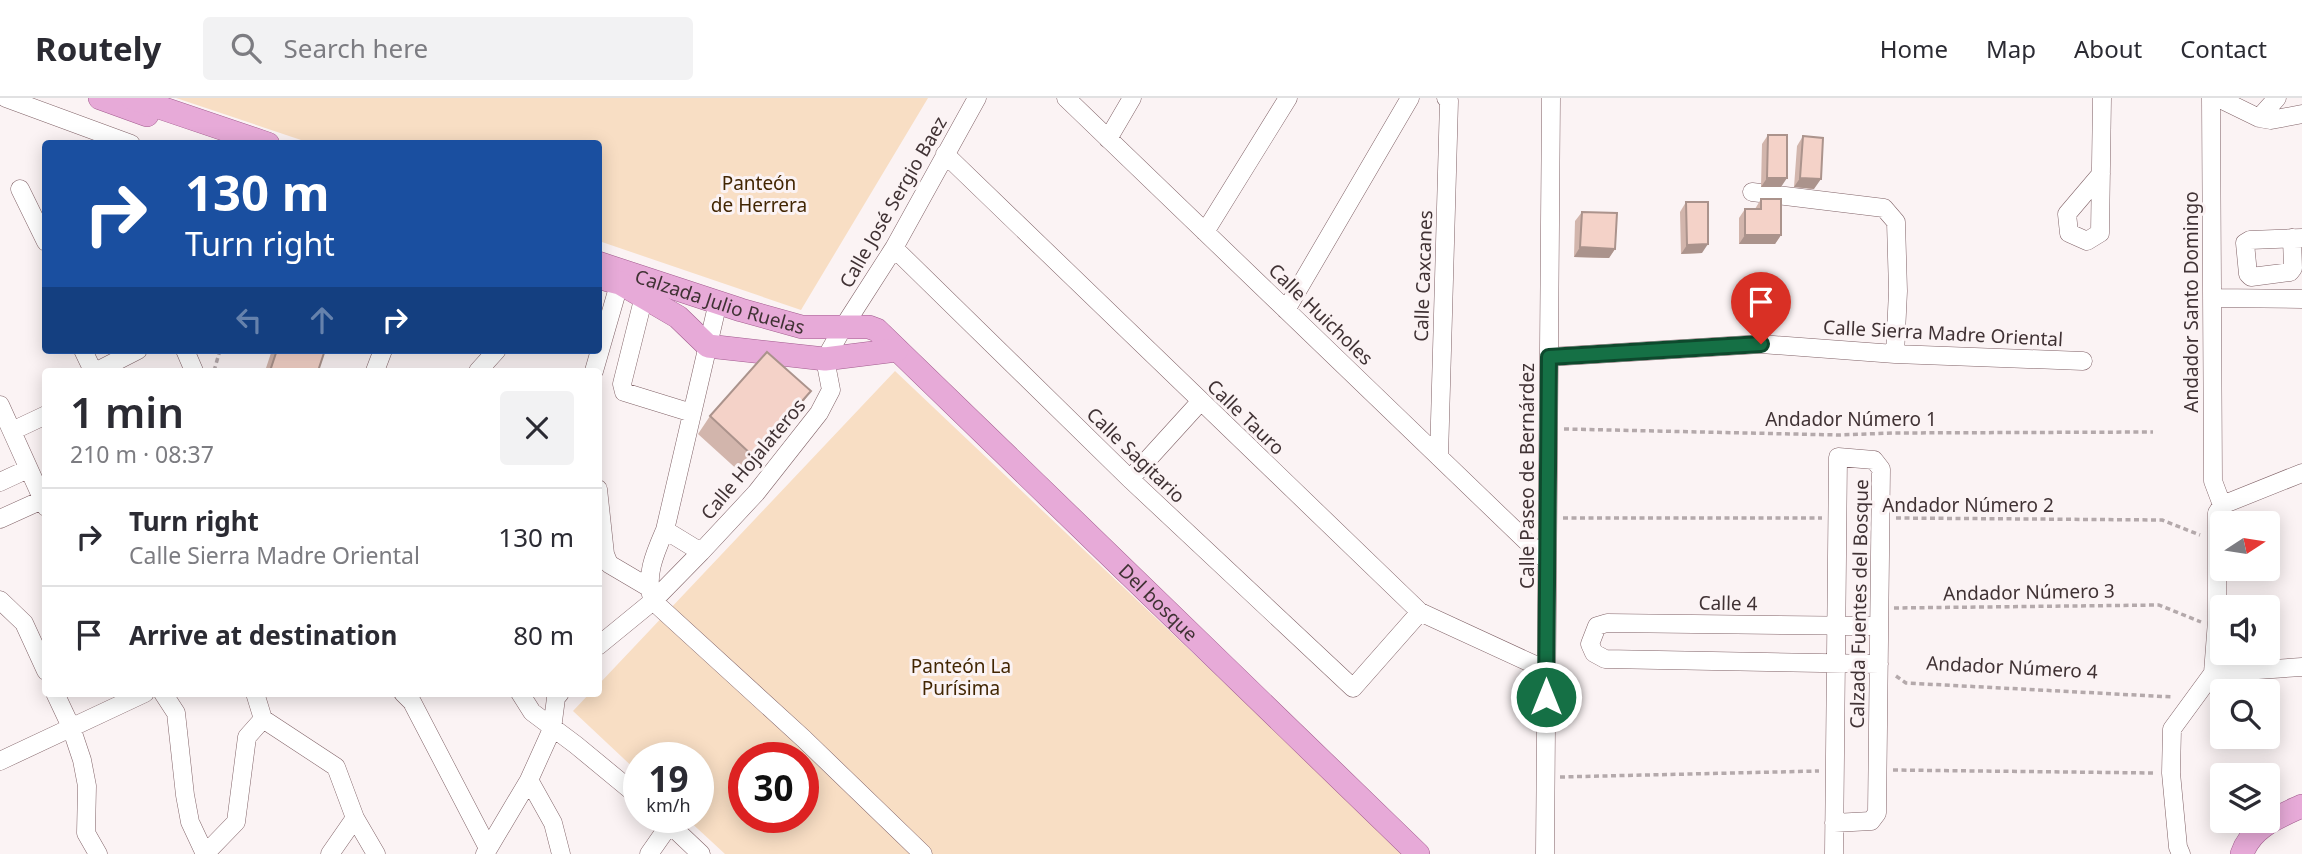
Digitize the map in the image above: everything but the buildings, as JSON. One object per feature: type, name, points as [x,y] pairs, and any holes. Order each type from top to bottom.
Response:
[{"type":"main road","points":[[100,98],[221,140]]},
{"type":"main road","points":[[132,98],[256,140]]},
{"type":"main road","name":"Calzada Julio Ruelas","points":[[614,277],[646,288],[718,302],[802,327],[844,326]]},
{"type":"main road","name":"Calzada Julio Ruelas","points":[[646,288],[708,346],[825,359]]},
{"type":"main road","name":"Del bosque","points":[[844,326],[877,330],[1418,854]]},
{"type":"main road","points":[[825,359],[897,350]]},
{"type":"main road","points":[[2242,854],[2253,835],[2262,827],[2302,806]]},
{"type":"street","points":[[5,98],[120,140]]},
{"type":"street","name":"Calle José Sergio Baez","points":[[844,326],[894,248],[977,98]]},
{"type":"street","name":"Calle Huicholes","points":[[1066,98],[1547,561]]},
{"type":"street","points":[[1108,139],[1132,98]]},
{"type":"street","points":[[1205,232],[1288,98]]},
{"type":"street","points":[[1286,310],[1410,98]]},
{"type":"street","name":"Calle Caxcanes","points":[[1439,457],[1449,101],[1446,98]]},
{"type":"street","name":"Calle Paseo de Bernárdez","points":[[1545,854],[1550,98]]},
{"type":"street","points":[[2101,174],[2102,98]]},
{"type":"street","points":[[2259,118],[2277,98]]},
{"type":"street","points":[[2297,98],[2302,102]]},
{"type":"street","points":[[2216,99],[2259,118],[2271,120],[2302,114]]},
{"type":"street","name":"Andador Santo Domingo","points":[[2216,99],[2212,298],[2213,481],[2222,505]]},
{"type":"street","name":"Calle Tauro","points":[[945,154],[1420,612],[1546,670]]},
{"type":"street","points":[[20,189],[42,234]]},
{"type":"street","points":[[1752,192],[1884,208],[1896,222],[1898,291],[1895,354]]},
{"type":"street","points":[[2297,238],[2293,268],[2290,272],[2251,277],[2248,274],[2245,243],[2250,240],[2297,238]]},
{"type":"street","name":"Calle Sagitario","points":[[894,248],[1130,479],[1353,688],[1420,612]]},
{"type":"street","points":[[602,333],[614,277]]},
{"type":"street","points":[[646,288],[622,384],[624,392],[692,413]]},
{"type":"street","points":[[2212,298],[2302,299]]},
{"type":"street","name":"Calle Hojalateros","points":[[651,594],[655,553],[665,530],[718,302]]},
{"type":"street","points":[[825,359],[844,326]]},
{"type":"street","name":"Calle Sierra Madre Oriental","points":[[1549,357],[1761,344],[1895,354],[2083,361]]},
{"type":"street","points":[[101,368],[130,354]]},
{"type":"street","points":[[481,368],[493,354]]},
{"type":"street","name":"Calle Hojalateros","points":[[602,642],[651,594],[701,552],[756,493],[819,413],[831,390],[825,359]]},
{"type":"street","points":[[1130,479],[1200,402]]},
{"type":"street","points":[[0,405],[42,499]]},
{"type":"street","points":[[12,431],[42,417]]},
{"type":"street","name":"Calzada Fuentes del Bosque","points":[[1834,854],[1838,457],[1874,460],[1881,468],[1877,813],[1871,821],[1835,823]]},
{"type":"street","points":[[0,482],[28,469]]},
{"type":"street","points":[[2218,511],[2222,505],[2302,472]]},
{"type":"street","points":[[0,519],[42,504]]},
{"type":"street","points":[[602,526],[605,554],[609,564],[651,594],[923,854]]},
{"type":"street","points":[[665,530],[701,552]]},
{"type":"street","points":[[0,600],[24,623],[42,662]]},
{"type":"street","name":"Calle 4","points":[[1836,663],[1605,659],[1594,653],[1590,645],[1597,626],[1608,623],[1836,626],[1879,617]]},
{"type":"street","points":[[1836,663],[1879,664]]},
{"type":"street","points":[[2181,854],[2178,847],[2171,773],[2172,729],[2213,673],[2214,665]]},
{"type":"street","points":[[2213,673],[2302,667]]},
{"type":"street","points":[[57,697],[82,760],[87,786],[86,832],[98,854]]},
{"type":"street","points":[[0,761],[136,697]]},
{"type":"street","points":[[166,697],[176,713],[184,795],[190,822],[205,854],[236,822],[247,737],[262,719]]},
{"type":"street","points":[[256,697],[262,719],[336,767],[355,818],[376,854]]},
{"type":"street","points":[[414,697],[486,851]]},
{"type":"street","points":[[523,697],[532,712],[623,784]]},
{"type":"street","points":[[486,851],[529,780],[552,729],[557,697]]},
{"type":"street","points":[[529,780],[553,823],[561,854]]},
{"type":"street","points":[[330,854],[355,818]]},
{"type":"street","points":[[649,854],[660,833]]},
{"type":"street","points":[[679,833],[701,854]]},
{"type":"path","name":"Andador Número 1","points":[[1548,429],[1839,435],[2153,432]]},
{"type":"path","points":[[1547,517],[1837,518]]},
{"type":"path","name":"Andador Número 2","points":[[1880,518],[2162,520],[2210,538]]},
{"type":"path","name":"Andador Número 3","points":[[1879,617],[2159,605],[2205,624],[2210,623]]},
{"type":"path","name":"Andador Número 4","points":[[1879,664],[1906,683],[2158,695],[2193,700]]},
{"type":"green space","name":"Panteón de Herrera","points":[[176,98],[928,98],[801,310],[602,242],[602,140],[301,140]]},
{"type":"green space","name":"Panteón La Purísima","points":[[895,371],[1405,854],[725,854],[702,833],[714,833],[714,742],[623,742],[623,758],[573,711],[586,697],[602,697],[602,681]]},
{"type":"route","points":[[1546,697],[1549,357],[1761,344]]}]
